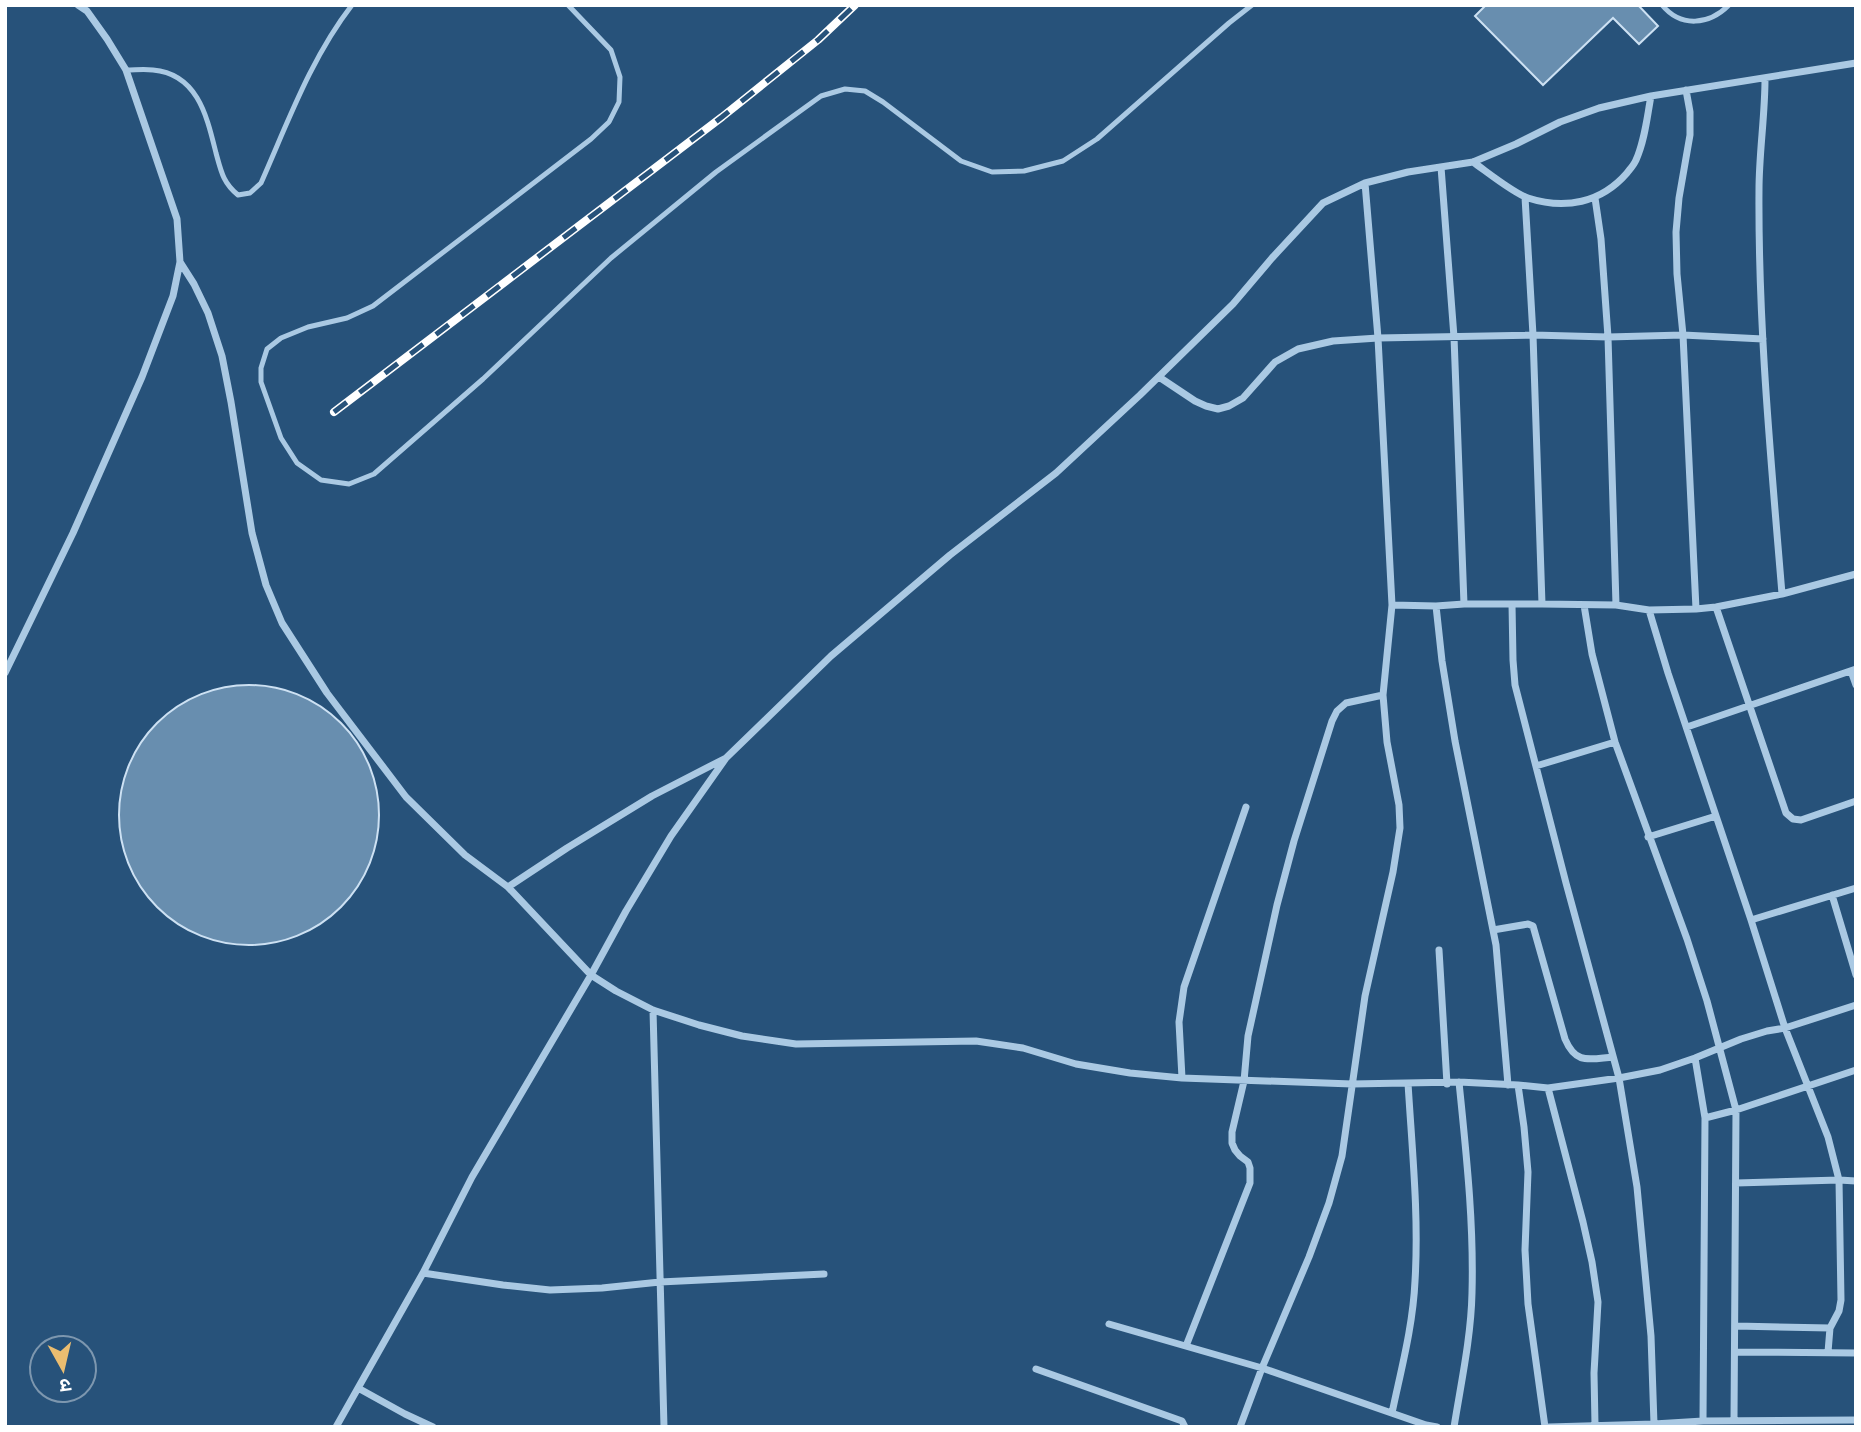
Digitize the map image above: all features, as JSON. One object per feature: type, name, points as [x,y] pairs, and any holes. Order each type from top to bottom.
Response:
[{"type":"street","points":[[5,673],[9,656],[73,533],[142,377],[173,296],[180,262],[177,219],[126,70],[107,38],[83,7]]},
{"type":"street","points":[[336,1427],[423,1273],[472,1177],[626,911],[671,836],[726,758],[831,656],[950,555],[1056,472],[1159,377],[1233,304],[1323,203],[1365,183],[1408,172],[1473,162],[1560,122],[1599,108],[1651,96],[1856,63]]},
{"type":"street","points":[[1765,79],[1759,190],[1763,339],[1782,594]]},
{"type":"street","points":[[1686,90],[1690,135],[1676,232],[1696,609]]},
{"type":"street","points":[[1473,162],[1525,197],[1547,202],[1574,203],[1595,198],[1616,185],[1636,163],[1651,96]]},
{"type":"street","points":[[1441,167],[1454,337],[1464,604]]},
{"type":"street","points":[[1240,1427],[1309,1257],[1329,1203],[1342,1156],[1365,996],[1394,872],[1400,828],[1399,805],[1387,743],[1383,695],[1392,605],[1378,338],[1365,183]]},
{"type":"street","points":[[1525,197],[1533,335],[1542,604]]},
{"type":"street","points":[[1595,198],[1601,239],[1608,337],[1616,606]]},
{"type":"street","points":[[180,262],[208,313],[222,356],[252,533],[266,585],[282,623],[327,693],[406,797],[465,855],[508,887],[591,975],[653,1010],[742,1037],[796,1044],[976,1041],[1023,1048],[1076,1064],[1182,1078],[1352,1084],[1459,1082],[1548,1088],[1660,1070],[1767,1031],[1856,1006]]},
{"type":"street","points":[[1159,377],[1195,401],[1218,409],[1243,398],[1275,362],[1298,349],[1333,341],[1533,335],[1683,335],[1763,339]]},
{"type":"street","points":[[1392,605],[1542,604],[1616,606],[1649,610],[1696,609],[1782,594],[1856,574]]},
{"type":"street","points":[[1512,604],[1516,685],[1619,1078],[1637,1187],[1651,1336],[1654,1424]]},
{"type":"street","points":[[1584,605],[1592,654],[1615,742],[1687,939],[1737,1110],[1734,1421]]},
{"type":"street","points":[[1436,606],[1455,741],[1493,930],[1508,1084]]},
{"type":"street","points":[[1716,607],[1786,813],[1793,819],[1801,820],[1856,801]]},
{"type":"street","points":[[1649,610],[1785,1028],[1828,1137],[1839,1180],[1840,1300],[1839,1311],[1830,1328],[1828,1352]]},
{"type":"street","points":[[1687,727],[1854,670],[1856,685]]},
{"type":"street","points":[[1186,1346],[1250,1183],[1248,1162],[1240,1156],[1233,1143],[1232,1132],[1244,1081],[1248,1036],[1277,905],[1298,829],[1337,711],[1346,703],[1383,695]]},
{"type":"street","points":[[1536,766],[1615,742]]},
{"type":"street","points":[[508,887],[652,796],[726,758]]},
{"type":"street","points":[[1182,1078],[1179,1022],[1184,987],[1246,807]]},
{"type":"street","points":[[1648,837],[1716,816]]},
{"type":"street","points":[[1751,920],[1856,888]]},
{"type":"street","points":[[1832,895],[1856,975]]},
{"type":"street","points":[[1493,930],[1528,924],[1533,926],[1570,1051],[1584,1059],[1613,1057]]},
{"type":"street","points":[[1439,950],[1447,1084]]},
{"type":"street","points":[[653,1010],[664,1427]]},
{"type":"street","points":[[1695,1058],[1705,1118],[1703,1421]]},
{"type":"street","points":[[1705,1118],[1856,1070]]},
{"type":"street","points":[[1454,1427],[1468,1338],[1473,1234],[1459,1082]]},
{"type":"street","points":[[1392,1413],[1408,1337],[1415,1283],[1416,1213],[1408,1083]]},
{"type":"street","points":[[1518,1085],[1528,1172],[1525,1250],[1528,1304],[1547,1427],[1703,1421],[1856,1420]]},
{"type":"street","points":[[1548,1088],[1583,1222],[1598,1302],[1594,1373],[1595,1425]]},
{"type":"street","points":[[1736,1183],[1856,1181]]},
{"type":"street","points":[[423,1273],[551,1290],[824,1274]]},
{"type":"street","points":[[1109,1324],[1262,1368],[1437,1427]]},
{"type":"street","points":[[1735,1326],[1830,1328]]},
{"type":"street","points":[[1735,1352],[1856,1353]]},
{"type":"street","points":[[1036,1370],[1182,1421],[1185,1427]]},
{"type":"street","points":[[358,1388],[433,1427]]},
{"type":"lane","points":[[126,70],[154,70],[176,76],[194,92],[206,115],[227,186],[238,195],[250,193],[261,183],[311,70],[352,5]]},
{"type":"lane","points":[[568,5],[611,50],[620,77],[620,102],[609,122],[591,139],[373,306],[347,318],[308,327],[281,338],[267,349],[261,368],[261,382],[281,438],[297,463],[321,480],[349,484],[374,474],[484,379],[621,249],[716,172],[821,96],[845,89],[865,91],[961,161],[992,172],[1024,171],[1063,162],[1097,139],[1251,5]]},
{"type":"lane","points":[[1662,5],[1667,11],[1687,21],[1703,22],[1721,13],[1729,5]]},
{"type":"building","points":[[1486,5],[1638,5],[1658,26],[1639,44],[1613,18],[1543,85],[1475,16]]},
{"type":"building","points":[[249,685],[299,695],[321,707],[341,723],[357,743],[369,765],[379,815],[369,865],[357,887],[341,907],[321,923],[299,935],[249,945],[199,935],[177,923],[157,907],[141,887],[129,865],[119,815],[129,765],[141,743],[157,723],[177,707],[199,695]]},
{"type":"railway","points":[[334,412],[722,117],[818,40],[855,5]]}]
